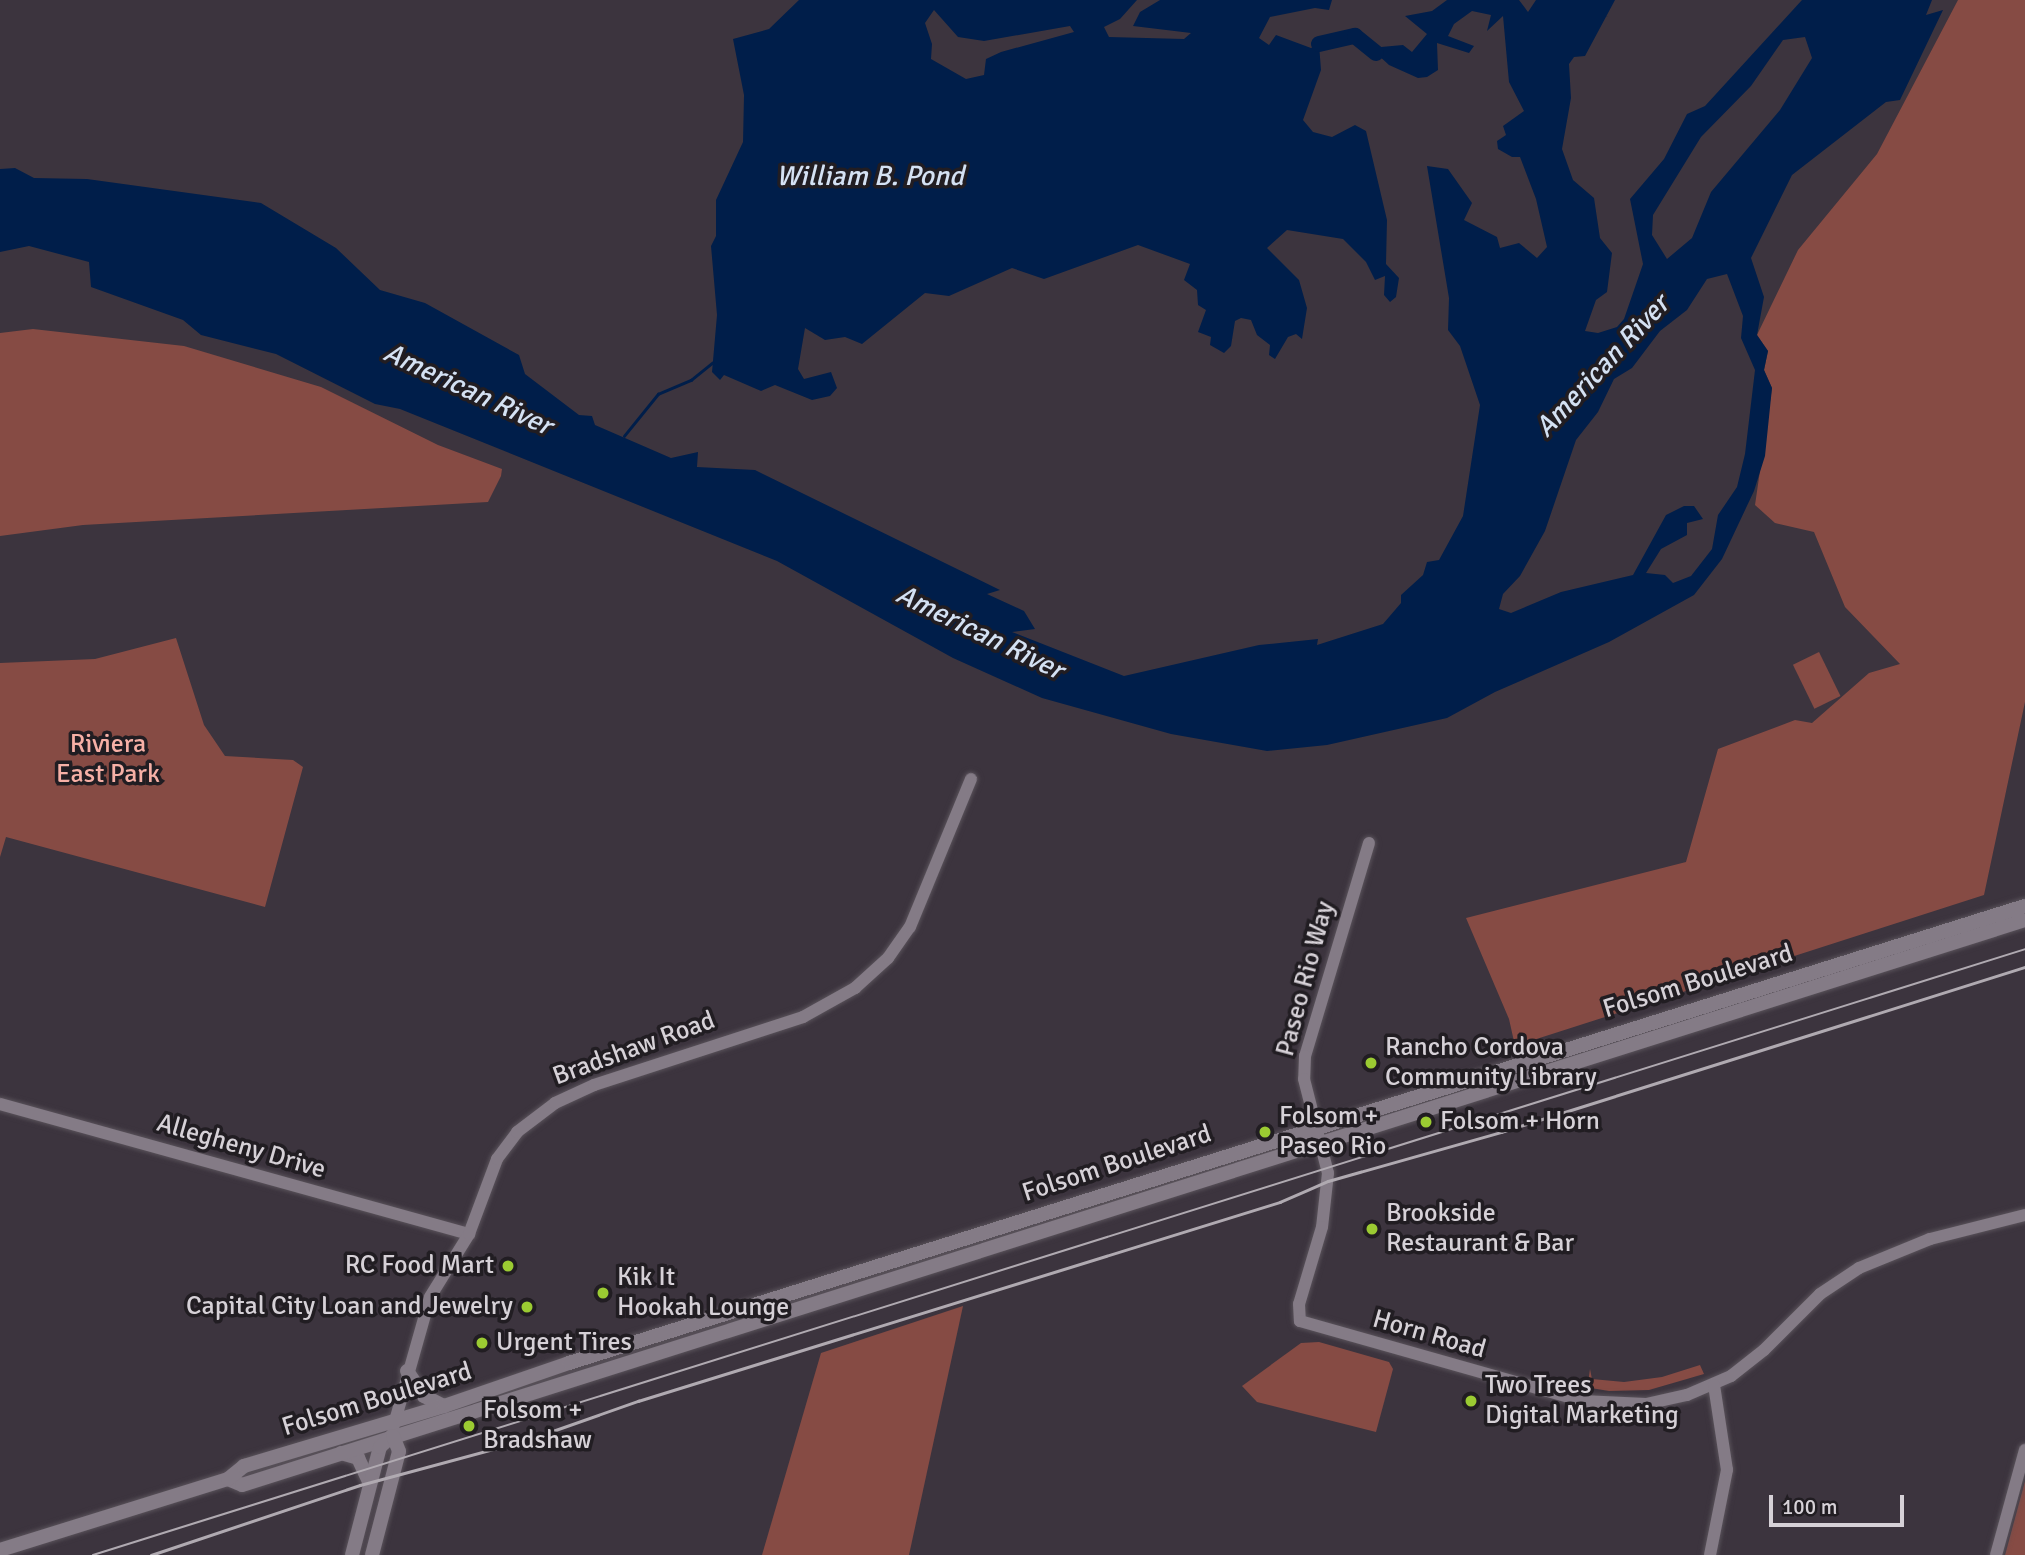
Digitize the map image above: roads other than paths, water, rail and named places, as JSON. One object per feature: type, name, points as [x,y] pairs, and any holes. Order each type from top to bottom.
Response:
[{"type":"main road","name":"Folsom Boulevard","points":[[228,1479],[242,1485],[1080,1217],[1493,1072],[2025,906]]},
{"type":"main road","name":"Folsom Boulevard","points":[[0,1550],[228,1479],[244,1466],[395,1418],[444,1406],[1146,1181],[1439,1104],[2025,920]]},
{"type":"main road","points":[[1576,1061],[1591,1049],[1635,1034],[1638,1027]]},
{"type":"main road","points":[[1439,1104],[1482,1085],[1493,1072]]},
{"type":"main road","points":[[1080,1217],[1085,1208],[1140,1190],[1146,1181]]},
{"type":"main road","points":[[407,1371],[424,1396],[444,1406]]},
{"type":"main road","name":"Bradshaw Road","points":[[352,1555],[380,1447],[393,1436],[398,1451],[372,1555]]},
{"type":"main road","points":[[341,1453],[358,1458],[369,1482]]},
{"type":"street","name":"Bradshaw Road","points":[[393,1436],[407,1371],[430,1297],[469,1234],[497,1159],[540,1112],[594,1085],[803,1017],[837,1000],[873,973],[898,946],[921,907],[971,779]]},
{"type":"street","name":"Paseo Rio Way","points":[[1320,1134],[1304,1080],[1305,1056],[1369,843]]},
{"type":"street","name":"Allegheny Drive","points":[[0,1104],[469,1234]]},
{"type":"street","name":"Horn Road","points":[[1320,1134],[1328,1166],[1326,1198],[1299,1304],[1300,1321],[1592,1403],[1646,1404],[1714,1385],[1748,1364],[1820,1294],[1858,1268],[1930,1239],[2025,1215]]},
{"type":"street","points":[[1710,1555],[1727,1470],[1714,1385]]},
{"type":"street","points":[[1996,1555],[2025,1450]]},
{"type":"water","name":"William B. Pond","points":[[799,0],[1137,0],[1120,19],[1104,27],[1109,37],[1184,39],[1191,33],[1133,26],[1140,12],[1160,0],[1332,0],[1329,10],[1315,8],[1270,17],[1259,38],[1269,45],[1276,35],[1311,48],[1319,44],[1321,70],[1303,120],[1313,132],[1332,137],[1355,125],[1366,131],[1387,220],[1386,264],[1399,278],[1396,297],[1390,302],[1384,295],[1385,276],[1375,280],[1366,262],[1343,239],[1287,230],[1267,248],[1299,280],[1307,308],[1302,339],[1296,334],[1288,337],[1275,359],[1269,355],[1270,345],[1257,335],[1251,320],[1241,318],[1235,321],[1231,346],[1224,353],[1210,345],[1211,337],[1198,332],[1206,310],[1198,305],[1197,290],[1184,280],[1190,264],[1138,245],[1044,279],[1012,268],[949,296],[925,293],[862,344],[845,337],[825,340],[805,328],[798,369],[804,379],[831,372],[837,388],[830,396],[812,400],[775,385],[761,391],[724,375],[720,380],[712,372],[717,315],[711,246],[716,236],[716,200],[743,142],[744,95],[733,39],[769,29]],"holes":[[[934,10],[958,37],[984,41],[1070,26],[1074,32],[1001,52],[986,59],[984,75],[966,79],[931,59],[932,44],[925,23]]]},
{"type":"water","name":"American River","points":[[1447,0],[1519,0],[1528,12],[1536,0],[1615,0],[1585,56],[1574,57],[1569,64],[1571,98],[1562,149],[1573,180],[1594,198],[1600,238],[1612,253],[1607,292],[1596,300],[1585,331],[1598,333],[1617,327],[1624,319],[1643,264],[1630,199],[1664,159],[1687,114],[1705,106],[1802,0],[1932,0],[1926,15],[1943,10],[1900,100],[1886,102],[1792,175],[1751,258],[1764,297],[1757,335],[1768,351],[1764,370],[1772,388],[1765,456],[1754,491],[1722,559],[1694,595],[1609,642],[1495,692],[1447,718],[1327,745],[1267,751],[1171,734],[1042,698],[953,658],[777,561],[400,409],[375,404],[276,354],[201,335],[183,320],[91,287],[89,262],[29,246],[0,252],[0,169],[15,168],[34,178],[87,179],[261,203],[336,248],[380,290],[425,303],[519,355],[525,374],[579,415],[592,416],[595,425],[671,458],[698,452],[697,467],[755,470],[1000,590],[987,594],[1024,611],[1035,629],[1012,632],[1124,676],[1259,645],[1318,639],[1317,645],[1383,624],[1401,603],[1401,595],[1423,575],[1427,562],[1439,560],[1463,516],[1480,405],[1460,346],[1448,330],[1449,298],[1427,166],[1448,169],[1472,203],[1464,220],[1497,237],[1500,248],[1519,243],[1537,258],[1547,247],[1536,199],[1520,157],[1512,157],[1498,149],[1497,141],[1506,135],[1503,126],[1524,111],[1509,82],[1503,16],[1487,31],[1491,15],[1472,11],[1454,24],[1448,36],[1474,46],[1469,53],[1437,43],[1438,70],[1427,77],[1418,78],[1389,65],[1376,53],[1381,47],[1403,45],[1412,52],[1427,34],[1405,16],[1432,11]],"holes":[[[1805,37],[1812,58],[1780,110],[1711,192],[1692,238],[1667,259],[1652,235],[1653,215],[1701,137],[1751,86],[1783,40]],[[1727,274],[1743,316],[1741,338],[1755,370],[1745,454],[1737,487],[1718,515],[1712,549],[1691,576],[1673,583],[1665,575],[1646,573],[1661,549],[1687,535],[1687,523],[1703,519],[1694,506],[1684,506],[1666,515],[1633,575],[1561,592],[1511,613],[1499,609],[1503,594],[1520,576],[1545,531],[1576,440],[1598,412],[1614,379],[1632,368],[1660,331],[1687,310],[1707,279]]]},
{"type":"waterway","points":[[1319,44],[1355,36],[1376,53]]},
{"type":"waterway","points":[[624,436],[658,394],[691,380],[712,363]]},
{"type":"tram line","points":[[93,1555],[2025,949]]},
{"type":"railway","points":[[151,1555],[360,1485],[527,1440],[638,1401],[1280,1202],[1328,1181],[1501,1132],[2025,967]]},
{"type":"place","name":"Rancho Cordova Community Library","points":[[1371,1063]]},
{"type":"place","name":"Folsom + Horn","points":[[1426,1122]]},
{"type":"place","name":"Folsom + Paseo Rio","points":[[1265,1132]]},
{"type":"place","name":"Brookside Restaurant & Bar","points":[[1372,1229]]},
{"type":"place","name":"RC Food Mart","points":[[508,1266]]},
{"type":"place","name":"Kik It Hookah Lounge","points":[[603,1293]]},
{"type":"place","name":"Capital City Loan and Jewelry","points":[[527,1307]]},
{"type":"place","name":"Urgent Tires","points":[[482,1343]]},
{"type":"place","name":"Two Trees Digital Marketing","points":[[1471,1401]]},
{"type":"place","name":"Folsom + Bradshaw","points":[[469,1426]]},
{"type":"park label","name":"Riviera East Park","points":[[108,760]]}]
